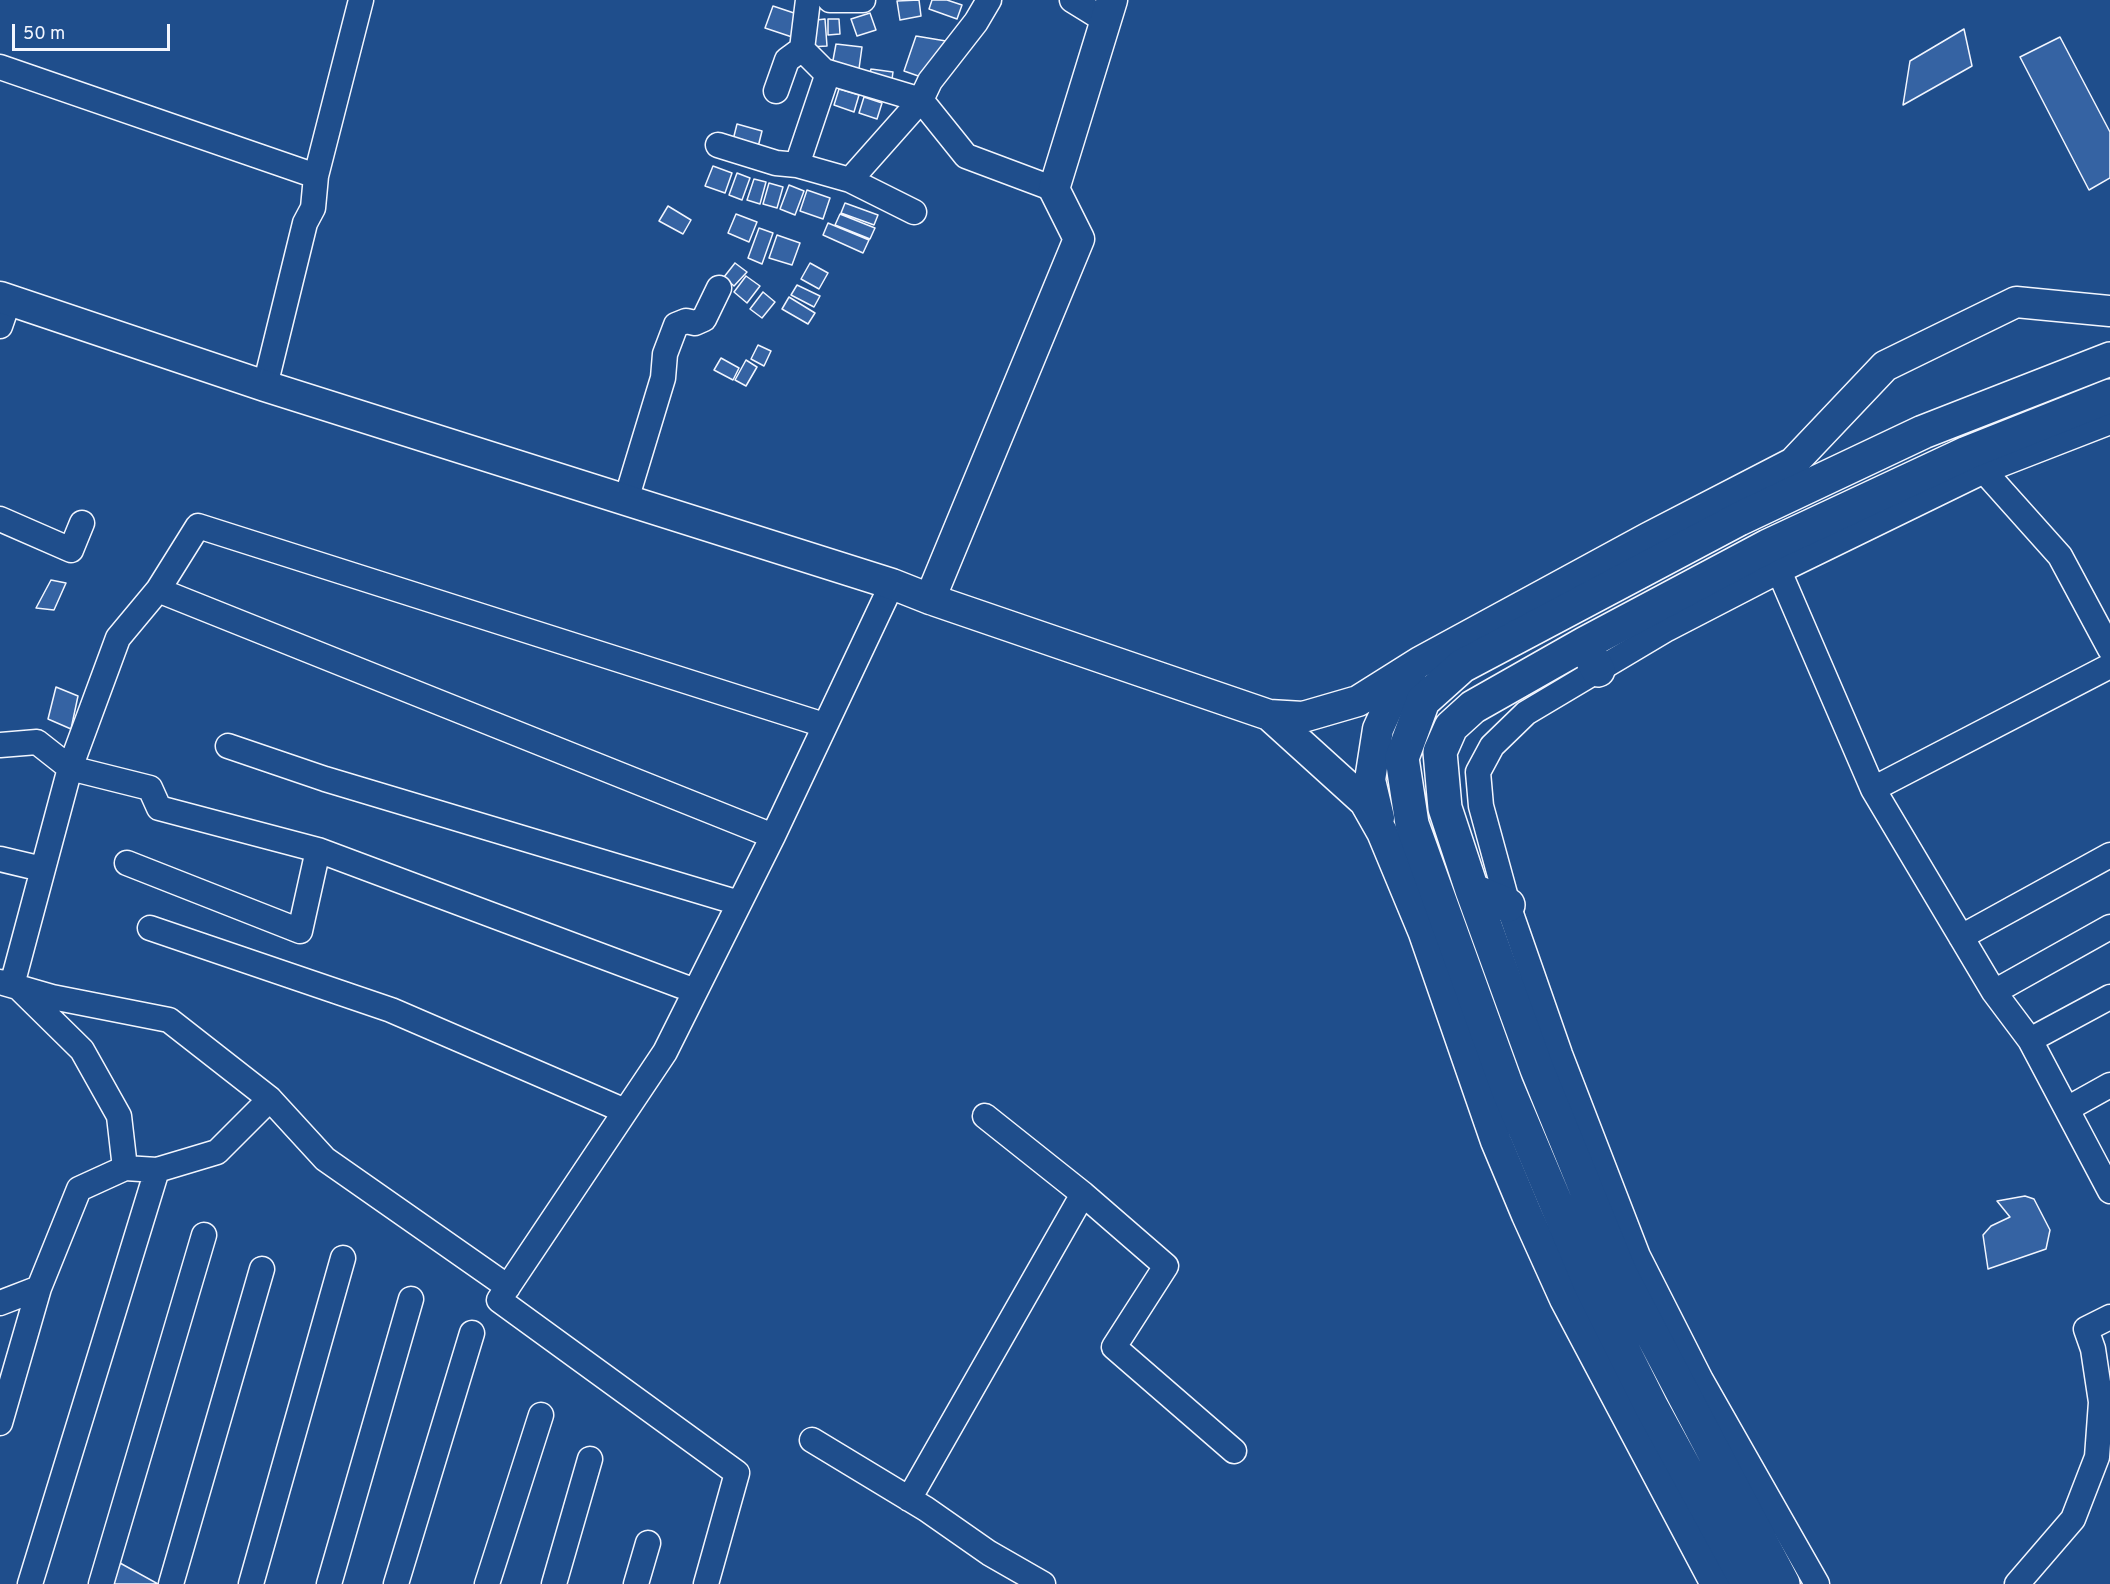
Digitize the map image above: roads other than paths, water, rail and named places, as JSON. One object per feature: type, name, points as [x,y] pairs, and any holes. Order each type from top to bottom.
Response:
[{"type":"highway","points":[[1748,1584],[1651,1406],[1591,1286],[1507,1088],[1412,824],[1402,758],[1423,701],[1462,666],[1739,519],[1923,432],[2110,359]]},
{"type":"highway","points":[[1783,1584],[1621,1275],[1537,1069],[1472,890],[1445,808],[1440,752],[1451,727],[1473,706],[1591,657],[1779,541],[1967,453],[2110,396]]},
{"type":"highway","points":[[1472,890],[1508,905]]},
{"type":"main road","points":[[930,599],[1079,239],[1053,189],[1109,10]]},
{"type":"main road","points":[[3,307],[265,386],[892,584],[1269,715],[1303,717],[1358,701],[1420,662],[1648,538],[1793,463],[1885,366],[2016,302],[2110,310]]},
{"type":"main road","points":[[1382,832],[1370,780],[1378,729],[1394,694],[1420,662]]},
{"type":"main road","points":[[1269,715],[1365,802],[1382,832],[1424,933],[1496,1141],[1527,1215],[1565,1299],[1710,1583]]},
{"type":"street","points":[[265,386],[305,223],[313,208],[316,176],[361,0]]},
{"type":"street","points":[[776,91],[787,60],[802,49],[808,0]]},
{"type":"street","points":[[830,0],[863,0]]},
{"type":"street","points":[[850,180],[921,100],[930,81],[976,22],[989,0]]},
{"type":"street","points":[[1072,0],[1109,10]]},
{"type":"street","points":[[802,49],[828,73],[921,100],[966,156],[1053,189]]},
{"type":"street","points":[[0,67],[316,176]]},
{"type":"street","points":[[797,165],[828,73]]},
{"type":"street","points":[[718,145],[776,163],[797,165],[850,180],[914,212]]},
{"type":"street","points":[[626,500],[663,378],[665,354],[676,325],[686,321],[695,323],[704,319],[719,288]]},
{"type":"street","points":[[1817,1584],[1701,1380],[1638,1256],[1560,1054],[1508,905],[1480,806],[1478,772],[1492,746],[1526,713],[1591,657],[1984,471],[2110,422]]},
{"type":"street","points":[[1984,471],[2060,556],[2110,649]]},
{"type":"street","points":[[0,519],[71,550],[82,523]]},
{"type":"street","points":[[10,984],[70,768],[118,638],[158,590],[198,526],[824,725]]},
{"type":"street","points":[[1779,570],[1873,789],[1994,992],[2030,1040],[2107,1178]]},
{"type":"street","points":[[706,1584],[737,1473],[500,1300],[665,1052],[773,836],[892,584]]},
{"type":"street","points":[[158,590],[773,836]]},
{"type":"street","points":[[1873,789],[2110,666]]},
{"type":"street","points":[[0,746],[36,742],[70,768],[150,788],[159,808],[318,850],[695,991]]},
{"type":"street","points":[[228,746],[336,782],[739,903]]},
{"type":"street","points":[[127,863],[300,931],[318,850]]},
{"type":"street","points":[[1961,937],[2110,855]]},
{"type":"street","points":[[0,859],[42,869]]},
{"type":"street","points":[[1994,992],[2110,927]]},
{"type":"street","points":[[150,928],[391,1010],[625,1111]]},
{"type":"street","points":[[10,984],[52,997],[169,1020],[270,1099],[325,1159],[508,1287]]},
{"type":"street","points":[[10,984],[82,1050],[119,1116],[125,1168]]},
{"type":"street","points":[[2030,1040],[2110,997]]},
{"type":"street","points":[[2067,1109],[2110,1085]]},
{"type":"street","points":[[0,1423],[39,1287],[79,1188],[125,1168],[157,1170],[217,1152],[270,1099]]},
{"type":"street","points":[[985,1116],[1083,1194],[1166,1266],[1114,1347],[1234,1451]]},
{"type":"street","points":[[30,1584],[157,1170]]},
{"type":"street","points":[[909,1499],[1083,1194]]},
{"type":"street","points":[[101,1584],[204,1235]]},
{"type":"street","points":[[250,1584],[343,1258]]},
{"type":"street","points":[[171,1584],[262,1269]]},
{"type":"street","points":[[0,1303],[39,1287]]},
{"type":"street","points":[[329,1584],[411,1299]]},
{"type":"street","points":[[2017,1584],[2073,1519],[2097,1457],[2101,1402],[2093,1349],[2086,1329],[2110,1317]]},
{"type":"street","points":[[396,1584],[472,1332]]},
{"type":"street","points":[[487,1584],[541,1415]]},
{"type":"street","points":[[812,1440],[909,1499],[988,1553],[1043,1584]]},
{"type":"street","points":[[555,1584],[590,1459]]},
{"type":"street","points":[[636,1584],[648,1543]]}]
